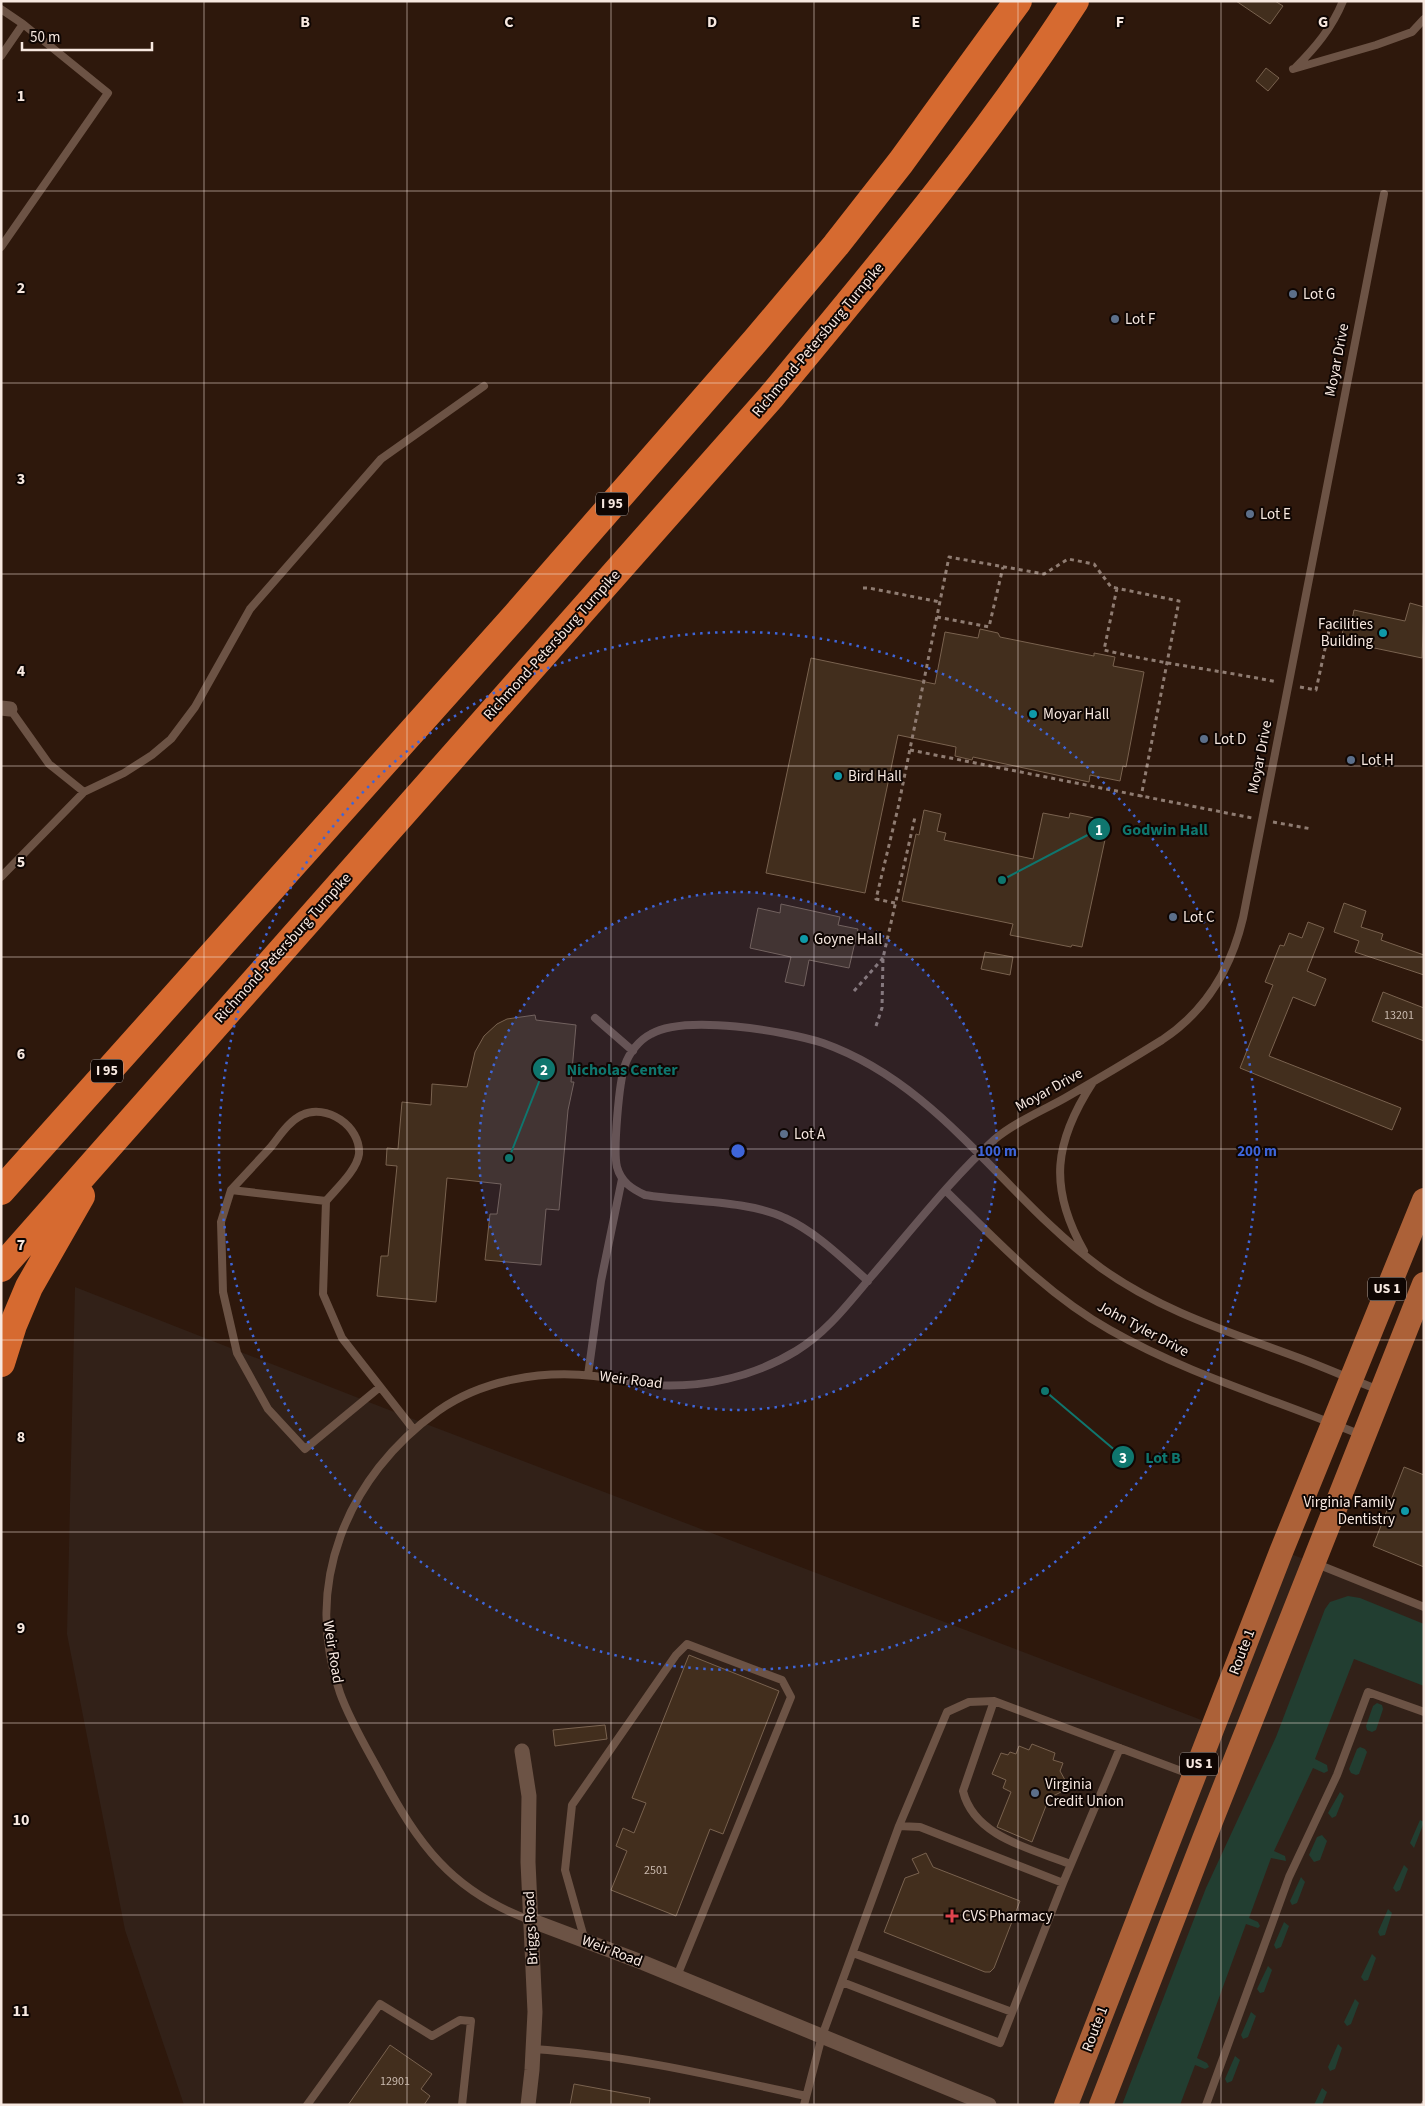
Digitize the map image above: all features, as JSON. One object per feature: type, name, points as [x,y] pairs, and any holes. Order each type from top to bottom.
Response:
[{"type":"highway","name":"I 95","points":[[1,1191],[510,622],[762,333],[836,245],[901,162],[1018,1]]},
{"type":"highway","name":"Richmond-Petersburg Turnpike","points":[[1,1268],[771,397],[867,282],[963,158],[1039,57],[1075,1]]},
{"type":"highway","points":[[1,1363],[28,1287],[110,1144]]},
{"type":"highway","points":[[1,1180],[33,1155]]},
{"type":"main road","name":"Route 1","points":[[1066,2105],[1332,1423],[1424,1200]]},
{"type":"main road","name":"US 1","points":[[1101,2105],[1362,1436],[1424,1284]]},
{"type":"street","name":"Briggs Road","points":[[522,1751],[529,1796],[530,1920],[535,2012],[528,2105]]},
{"type":"street","name":"Weir Road","points":[[530,1920],[677,1976],[989,2105]]},
{"type":"lane","points":[[1343,1],[1331,26],[1314,49],[1293,69],[1376,45],[1412,32],[1424,19]]},
{"type":"lane","points":[[1,9],[23,24],[108,93],[1,247]]},
{"type":"lane","points":[[1,56],[23,24]]},
{"type":"lane","name":"Moyar Drive","points":[[946,1191],[1003,1133],[1176,1031],[1191,1017],[1214,989],[1236,947],[1384,194]]},
{"type":"lane","points":[[1,877],[84,792],[124,773],[152,755],[171,738],[195,707],[250,609],[381,459],[484,386]]},
{"type":"lane","points":[[6,708],[49,764],[84,792]]},
{"type":"lane","points":[[594,1018],[632,1051],[624,1067],[622,1078],[616,1150],[617,1166],[622,1179],[632,1189],[645,1196],[750,1208],[785,1218],[813,1235],[868,1281]]},
{"type":"lane","name":"John Tyler Drive","points":[[632,1051],[652,1033],[673,1027],[707,1025],[750,1027],[786,1033],[823,1044],[869,1064],[897,1081],[947,1120],[1052,1227],[1086,1255],[1139,1291],[1211,1326],[1380,1391]]},
{"type":"lane","points":[[1086,1255],[1068,1221],[1060,1176],[1066,1133],[1077,1107],[1094,1081]]},
{"type":"lane","points":[[380,1388],[305,1449],[268,1409],[237,1353],[223,1292],[222,1222],[231,1190],[293,1122],[312,1112],[325,1111],[336,1116],[349,1127],[356,1140],[359,1154],[352,1168],[326,1201],[323,1294],[342,1338],[414,1430]]},
{"type":"lane","points":[[588,1375],[601,1281],[622,1179]]},
{"type":"lane","points":[[231,1190],[326,1201]]},
{"type":"lane","name":"John Tyler Drive","points":[[946,1191],[1016,1259],[1062,1299],[1108,1330],[1163,1358],[1362,1436]]},
{"type":"lane","name":"Weir Road","points":[[530,1920],[491,1903],[466,1887],[442,1867],[425,1847],[410,1827],[350,1718],[339,1691],[330,1656],[326,1623],[328,1590],[333,1558],[344,1524],[361,1491],[404,1439],[414,1430],[439,1411],[481,1389],[534,1376],[566,1374],[588,1375],[655,1385],[688,1385],[748,1374],[775,1363],[801,1348],[824,1330],[946,1191]]},
{"type":"lane","points":[[1314,1563],[1424,1607]]},
{"type":"lane","points":[[586,1941],[565,1870],[572,1805],[676,1655],[687,1644],[782,1680],[791,1696],[677,1976]]},
{"type":"lane","points":[[1206,2105],[1289,1877],[1337,1775],[1368,1692],[1424,1712]]},
{"type":"lane","points":[[533,2049],[578,2052],[671,2066],[805,2101],[822,2036],[900,1826],[947,1712],[969,1702],[994,1702],[1194,1776]]},
{"type":"lane","points":[[994,1702],[963,1791],[966,1805],[981,1823],[999,1835],[1070,1864]]},
{"type":"lane","points":[[842,1982],[1000,2043],[1070,1864],[1120,1748]]},
{"type":"lane","points":[[900,1826],[920,1827],[1063,1883]]},
{"type":"lane","points":[[853,1953],[1012,2012]]},
{"type":"lane","points":[[308,2105],[380,2004],[432,2036],[460,2020],[471,2021],[462,2105]]},
{"type":"path","points":[[895,903],[876,899],[910,750],[949,557],[1044,574],[1068,559],[1094,564],[1110,587],[1179,602],[1141,797]]},
{"type":"path","points":[[937,617],[989,627],[1003,567]]},
{"type":"path","points":[[863,588],[940,602]]},
{"type":"path","points":[[1118,588],[1104,650],[1168,665],[1213,669],[1316,690],[1330,626],[1332,624],[1342,626]]},
{"type":"path","points":[[910,750],[1141,797],[1312,829]]},
{"type":"path","points":[[876,1026],[882,1008],[883,958],[915,817]]},
{"type":"path","points":[[854,991],[883,958]]},
{"type":"path","points":[[1422,2105],[1424,2101]]},
{"type":"shaded area","points":[[75,1287],[384,1408],[1212,1724],[1283,1551],[1424,1605],[1424,2105],[184,2105],[125,1930],[67,1634]]},
{"type":"green space","points":[[1348,1596],[1360,1598],[1424,1624],[1424,1686],[1354,1659],[1315,1759],[1327,1765],[1328,1771],[1324,1773],[1313,1768],[1274,1851],[1285,1856],[1286,1861],[1271,1858],[1249,1918],[1258,1922],[1260,1926],[1258,1928],[1246,1924],[1197,2058],[1207,2063],[1209,2067],[1205,2069],[1195,2065],[1180,2105],[1122,2105],[1206,1888],[1276,1737],[1325,1609],[1330,1602]]},
{"type":"green space","points":[[1377,1703],[1382,1705],[1383,1709],[1376,1730],[1372,1732],[1367,1730],[1366,1726],[1373,1706]]},
{"type":"green space","points":[[1360,1747],[1367,1752],[1359,1774],[1356,1775],[1351,1773],[1349,1769],[1357,1749]]},
{"type":"green space","points":[[1340,1792],[1344,1796],[1336,1816],[1332,1818],[1328,1813]]},
{"type":"green space","points":[[1420,1820],[1424,1822],[1414,1848],[1410,1843]]},
{"type":"green space","points":[[1322,1835],[1327,1841],[1320,1860],[1314,1862],[1309,1855],[1317,1837]]},
{"type":"green space","points":[[1404,1865],[1408,1869],[1400,1890],[1396,1892],[1393,1888]]},
{"type":"green space","points":[[1301,1877],[1305,1882],[1297,1903],[1292,1905],[1290,1901]]},
{"type":"green space","points":[[1388,1909],[1392,1913],[1385,1935],[1380,1936],[1378,1932]]},
{"type":"green space","points":[[1284,1922],[1289,1926],[1281,1947],[1276,1949],[1274,1945]]},
{"type":"green space","points":[[1372,1954],[1376,1958],[1368,1980],[1364,1981],[1361,1977]]},
{"type":"green space","points":[[1268,1966],[1272,1970],[1264,1992],[1260,1993],[1257,1989]]},
{"type":"green space","points":[[1355,1999],[1359,2003],[1351,2024],[1347,2026],[1344,2022]]},
{"type":"green space","points":[[1251,2012],[1256,2016],[1248,2037],[1243,2039],[1241,2035]]},
{"type":"green space","points":[[1338,2044],[1342,2048],[1335,2069],[1330,2071],[1328,2067]]},
{"type":"green space","points":[[1235,2056],[1240,2060],[1232,2081],[1227,2083],[1225,2079]]},
{"type":"green space","points":[[1322,2088],[1327,2092],[1322,2105],[1314,2105]]},
{"type":"building","points":[[1236,1],[1275,1],[1283,6],[1270,24]]},
{"type":"building","points":[[1266,68],[1279,78],[1268,91],[1256,81]]},
{"type":"building","name":"Facilities Building","points":[[1410,603],[1424,607],[1422,658],[1341,641],[1344,624],[1347,625],[1348,619],[1352,620],[1354,610],[1405,621]]},
{"type":"building","points":[[980,629],[998,633],[1000,637],[1094,656],[1094,653],[1115,657],[1113,666],[1144,672],[1126,767],[1123,766],[1120,781],[1090,775],[1089,782],[973,757],[972,760],[955,756],[956,747],[898,735],[865,893],[766,873],[811,658],[935,684],[945,632],[978,638]]},
{"type":"building","points":[[924,810],[941,814],[937,831],[946,833],[944,840],[1033,859],[1043,813],[1069,818],[1070,813],[1109,821],[1082,947],[1072,945],[1071,947],[1010,935],[1013,924],[902,901],[916,834],[919,835]]},
{"type":"building","points":[[1344,903],[1366,911],[1361,927],[1383,934],[1381,940],[1424,955],[1424,975],[1355,952],[1359,941],[1334,932]]},
{"type":"building","name":"Goyne Hall","points":[[781,904],[840,917],[838,925],[858,929],[849,968],[809,960],[804,986],[785,982],[791,957],[750,948],[758,908],[780,913]]},
{"type":"building","points":[[1308,922],[1324,928],[1307,971],[1326,979],[1315,1006],[1293,997],[1269,1056],[1401,1108],[1392,1130],[1240,1068],[1273,985],[1265,982],[1280,945],[1284,946],[1289,933],[1302,938]]},
{"type":"building","points":[[985,952],[1013,957],[1010,975],[981,969]]},
{"type":"building","points":[[1383,992],[1424,1008],[1424,1041],[1372,1021]]},
{"type":"building","points":[[535,1015],[536,1020],[576,1025],[571,1082],[574,1082],[568,1110],[559,1210],[546,1209],[541,1265],[485,1260],[490,1214],[497,1214],[501,1184],[447,1178],[436,1302],[377,1296],[381,1256],[388,1256],[397,1166],[386,1165],[387,1148],[398,1149],[402,1102],[431,1105],[432,1084],[467,1087],[475,1052],[484,1036],[497,1024],[507,1019]]},
{"type":"building","name":"Virginia Family Dentistry","points":[[1404,1467],[1424,1475],[1424,1567],[1373,1546]]},
{"type":"building","points":[[689,1655],[779,1691],[723,1834],[710,1829],[676,1916],[611,1890],[627,1851],[616,1846],[623,1828],[634,1833],[646,1803],[632,1798]]},
{"type":"building","points":[[605,1725],[607,1739],[555,1746],[553,1730]]},
{"type":"building","name":"Virginia Credit Union","points":[[1032,1744],[1055,1753],[1053,1760],[1063,1763],[1060,1771],[1065,1780],[1063,1791],[1049,1798],[1032,1842],[997,1827],[1011,1792],[1003,1788],[1006,1780],[992,1774],[1001,1753],[1008,1755],[1010,1752],[1016,1754],[1019,1746],[1029,1750]]},
{"type":"building","name":"CVS Pharmacy","points":[[926,1853],[933,1867],[1020,1901],[994,1968],[990,1972],[985,1972],[884,1932],[905,1878],[919,1873],[912,1859]]},
{"type":"building","points":[[390,2045],[432,2074],[421,2089],[430,2096],[424,2105],[348,2105]]},
{"type":"building","points":[[574,2084],[650,2098],[649,2105],[570,2105]]},
{"type":"place","name":"Lot G","points":[[1293,294]]},
{"type":"place","name":"Lot F","points":[[1115,319]]},
{"type":"place","name":"Lot E","points":[[1250,514]]},
{"type":"place","name":"Facilities Building","points":[[1383,633]]},
{"type":"place","name":"Moyar Hall","points":[[1033,714]]},
{"type":"place","name":"Lot D","points":[[1204,739]]},
{"type":"place","name":"Lot H","points":[[1351,760]]},
{"type":"place","name":"Bird Hall","points":[[838,776]]},
{"type":"place","name":"Godwin Hall","points":[[1002,880]]},
{"type":"place","name":"Lot C","points":[[1173,917]]},
{"type":"place","name":"Goyne Hall","points":[[804,939]]},
{"type":"place","name":"Lot A","points":[[784,1134]]},
{"type":"place","name":"Nicholas Center","points":[[509,1158]]},
{"type":"place","name":"Lot B","points":[[1045,1391]]},
{"type":"place","name":"Virginia Family Dentistry","points":[[1405,1511]]},
{"type":"place","name":"Virginia Credit Union","points":[[1035,1793]]},
{"type":"place","name":"CVS Pharmacy","points":[[952,1916]]}]
